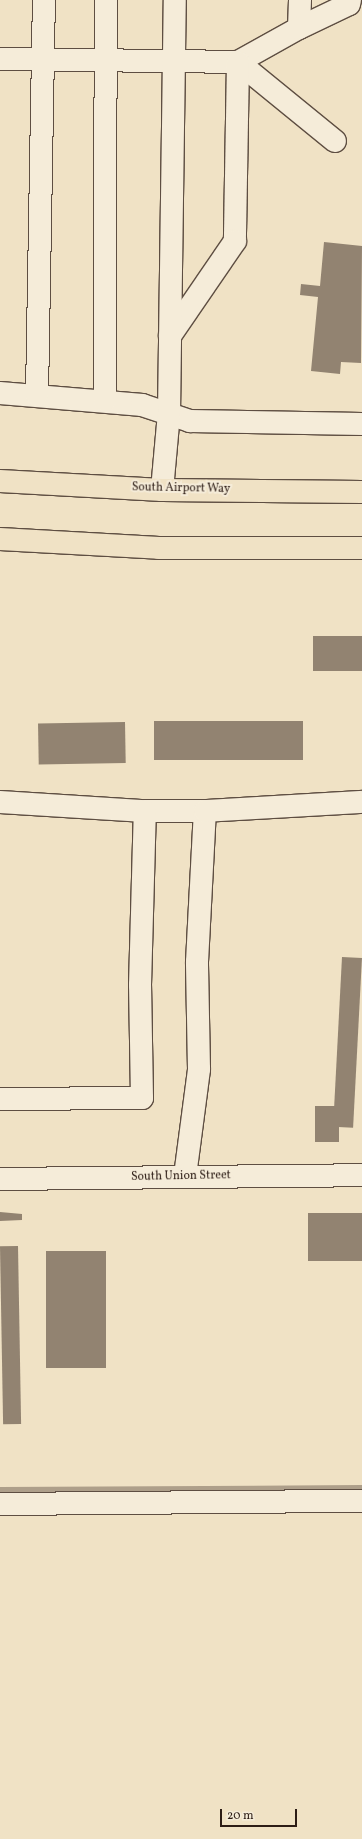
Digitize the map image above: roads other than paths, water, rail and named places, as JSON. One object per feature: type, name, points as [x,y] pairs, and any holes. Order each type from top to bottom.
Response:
[{"type":"main road","name":"South Airport Way","points":[[0,481],[162,490],[362,492]]},
{"type":"main road","points":[[0,539],[159,548],[362,548]]},
{"type":"street","points":[[37,395],[44,0]]},
{"type":"street","points":[[105,400],[106,0]]},
{"type":"street","points":[[162,490],[169,413],[175,0]]},
{"type":"street","points":[[300,0],[300,28]]},
{"type":"street","points":[[0,59],[238,62],[300,28],[349,4],[350,0]]},
{"type":"street","points":[[238,62],[335,141]]},
{"type":"street","points":[[170,336],[235,241],[238,62]]},
{"type":"street","points":[[0,393],[142,404],[190,421],[362,424]]},
{"type":"street","points":[[0,802],[145,811],[205,811],[362,802]]},
{"type":"street","points":[[0,1100],[142,1098],[140,985],[145,811]]},
{"type":"street","points":[[185,1176],[199,1069],[198,962],[205,811]]},
{"type":"street","name":"South Union Street","points":[[0,1179],[362,1175]]},
{"type":"street","points":[[0,1504],[362,1501]]},
{"type":"waterway","points":[[0,1491],[362,1489]]}]
